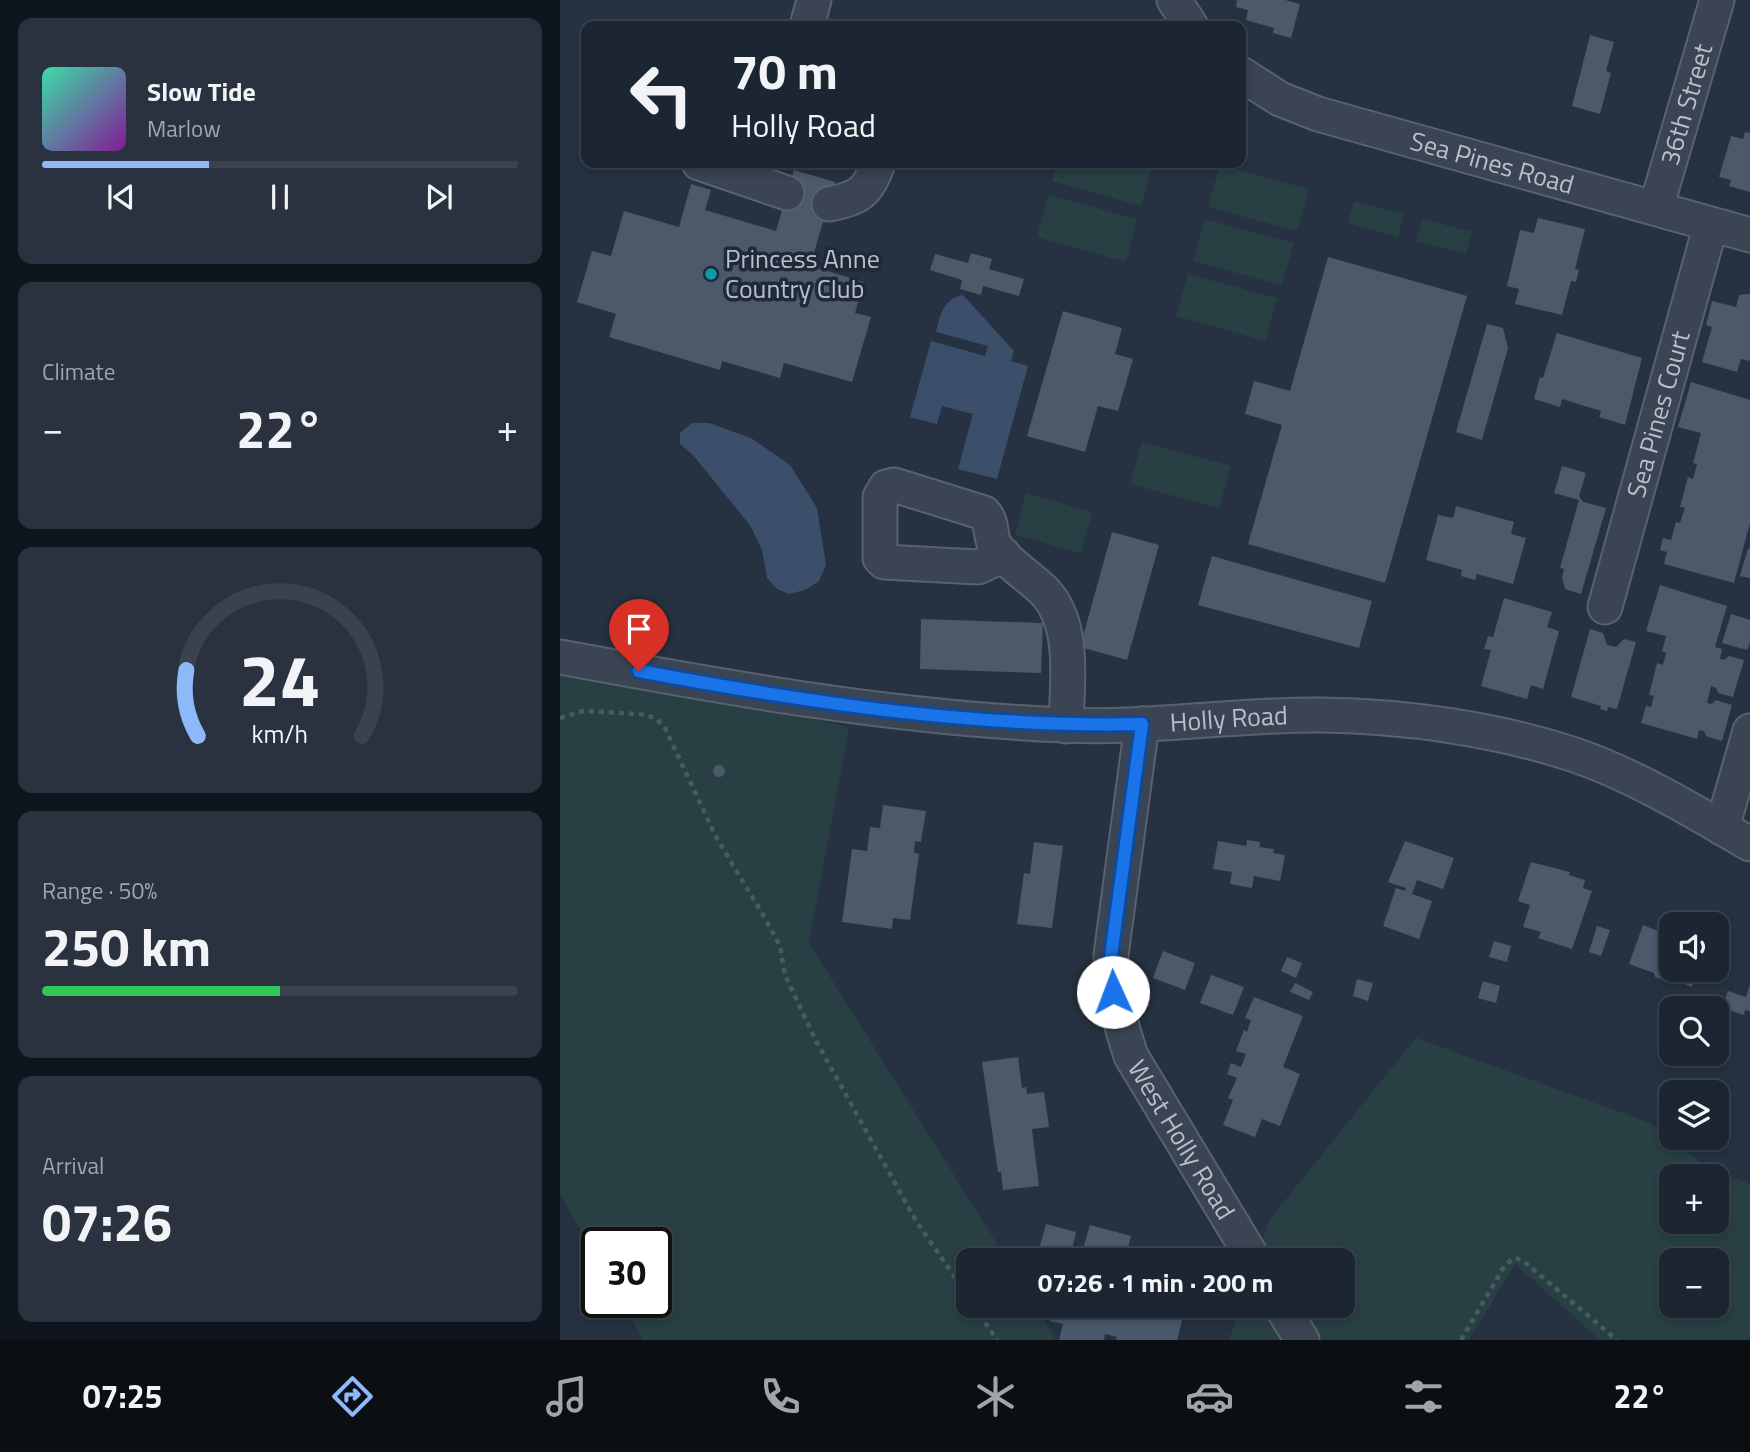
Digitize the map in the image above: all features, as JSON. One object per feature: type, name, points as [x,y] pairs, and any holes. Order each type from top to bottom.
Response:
[{"type":"street","points":[[808,21],[814,0]]},
{"type":"street","points":[[1174,0],[1188,21]]},
{"type":"street","name":"36th Street","points":[[1656,208],[1717,0]]},
{"type":"street","name":"Sea Pines Road","points":[[1246,77],[1280,99],[1318,114],[1750,235]]},
{"type":"street","points":[[714,168],[787,193]]},
{"type":"street","points":[[829,204],[859,196],[872,181],[876,168]]},
{"type":"street","name":"Sea Pines Court","points":[[1605,607],[1711,224]]},
{"type":"street","points":[[1004,555],[1046,592],[1059,613],[1067,654],[1066,726]]},
{"type":"street","name":"Holly Road","points":[[560,657],[848,706],[1066,726],[1321,715],[1462,728],[1521,739],[1578,756],[1653,790],[1750,844]]},
{"type":"street","name":"West Holly Road","points":[[1142,724],[1111,956],[1117,1012],[1132,1056],[1247,1248]]},
{"type":"street","points":[[1722,828],[1750,731]]},
{"type":"street","points":[[1288,1318],[1301,1340]]},
{"type":"path","points":[[560,719],[583,711],[640,714],[656,718],[665,728],[716,837],[780,946],[785,975],[815,1039],[916,1221],[956,1279]]},
{"type":"path","points":[[1461,1340],[1505,1265],[1514,1258],[1522,1260],[1616,1340]]},
{"type":"path","points":[[982,1318],[997,1340]]},
{"type":"green space","points":[[1056,168],[1152,168],[1141,206],[1052,181]]},
{"type":"green space","points":[[1219,168],[1231,168],[1309,189],[1297,231],[1208,207]]},
{"type":"green space","points":[[1048,195],[1137,219],[1126,262],[1037,237]]},
{"type":"green space","points":[[1354,201],[1404,214],[1398,237],[1348,223]]},
{"type":"green space","points":[[1204,219],[1294,243],[1282,285],[1193,261]]},
{"type":"green space","points":[[1422,219],[1472,232],[1466,254],[1416,241]]},
{"type":"green space","points":[[1188,274],[1277,298],[1265,341],[1176,316]]},
{"type":"green space","points":[[1142,442],[1231,466],[1219,508],[1130,484]]},
{"type":"green space","points":[[1026,493],[1092,512],[1081,553],[1015,535]]},
{"type":"green space","points":[[560,664],[849,727],[809,943],[1000,1248],[956,1248],[956,1318],[1042,1318],[1056,1340],[643,1340],[631,1318],[672,1318],[672,1227],[581,1227],[581,1230],[560,1194]]},
{"type":"green space","points":[[1416,1038],[1650,1123],[1659,1130],[1659,1150],[1685,1150],[1703,1164],[1659,1164],[1659,1234],[1729,1234],[1729,1176],[1750,1184],[1750,1340],[1600,1340],[1515,1264],[1469,1340],[1229,1340],[1237,1318],[1355,1318],[1355,1248],[1260,1248],[1270,1219]]},
{"type":"water","points":[[963,295],[1014,351],[1011,361],[1028,366],[997,479],[958,469],[973,414],[942,406],[937,424],[910,417],[931,341],[985,356],[988,346],[936,332],[947,304]]},
{"type":"water","points":[[692,423],[709,423],[751,438],[790,465],[817,508],[826,565],[819,581],[805,590],[789,594],[777,589],[767,578],[762,550],[750,525],[692,454],[680,444],[680,433]]},
{"type":"building","points":[[1237,0],[1285,0],[1300,4],[1291,38],[1273,33],[1274,28],[1246,20],[1248,10],[1236,7]]},
{"type":"building","points":[[1590,35],[1614,42],[1606,71],[1611,73],[1600,114],[1572,106]]},
{"type":"building","points":[[1745,132],[1750,133],[1750,192],[1729,186],[1731,180],[1719,177],[1731,136],[1743,139]]},
{"type":"building","name":"Princess Anne Country Club","points":[[794,170],[835,182],[810,266],[864,282],[855,313],[871,317],[852,382],[784,363],[780,378],[722,361],[720,370],[609,337],[616,314],[577,302],[592,251],[611,256],[624,211],[679,227],[691,184],[711,190],[705,210],[776,231]]},
{"type":"building","points":[[1538,218],[1585,229],[1575,269],[1579,270],[1576,282],[1571,281],[1562,315],[1515,304],[1519,289],[1507,286],[1520,230],[1534,233]]},
{"type":"building","points":[[971,253],[992,259],[989,269],[1024,279],[1019,296],[983,286],[981,295],[960,289],[962,280],[930,270],[935,254],[968,263]]},
{"type":"building","points":[[1328,257],[1467,296],[1385,583],[1248,544],[1282,425],[1245,414],[1254,381],[1290,391]]},
{"type":"building","points":[[1750,294],[1750,361],[1741,359],[1737,372],[1702,362],[1712,327],[1706,325],[1712,301],[1736,307],[1739,295]]},
{"type":"building","points":[[1063,311],[1122,328],[1115,354],[1133,359],[1118,411],[1098,406],[1085,452],[1027,436]]},
{"type":"building","points":[[1487,324],[1503,328],[1508,348],[1482,440],[1456,432]]},
{"type":"building","points":[[1557,333],[1642,358],[1625,425],[1599,417],[1601,411],[1562,399],[1560,407],[1534,399]]},
{"type":"building","points":[[1691,382],[1750,400],[1750,523],[1734,583],[1664,564],[1667,552],[1660,550],[1663,538],[1671,540],[1676,522],[1680,523],[1685,508],[1680,507],[1688,477],[1693,479],[1697,464],[1693,463],[1701,433],[1678,427]]},
{"type":"building","points":[[1562,466],[1586,473],[1579,496],[1583,502],[1606,508],[1581,594],[1565,589],[1562,577],[1564,569],[1560,568],[1579,500],[1554,493]]},
{"type":"building","points":[[1456,506],[1514,522],[1511,534],[1526,538],[1513,584],[1477,574],[1475,580],[1461,576],[1462,570],[1426,560],[1438,515],[1453,518]]},
{"type":"building","points":[[1112,532],[1159,545],[1127,660],[1080,647]]},
{"type":"building","points":[[1748,548],[1750,549],[1750,578],[1740,576]]},
{"type":"building","points":[[1212,556],[1372,601],[1359,648],[1198,605]]},
{"type":"building","points":[[1660,585],[1727,606],[1715,647],[1722,649],[1720,659],[1724,660],[1729,656],[1744,660],[1733,697],[1718,693],[1716,688],[1711,686],[1707,703],[1712,704],[1716,700],[1732,705],[1722,741],[1706,736],[1704,731],[1699,730],[1697,739],[1641,723],[1646,706],[1651,707],[1654,696],[1649,695],[1657,663],[1663,665],[1666,653],[1662,651],[1666,636],[1646,631]]},
{"type":"building","points":[[1504,598],[1552,612],[1547,627],[1559,631],[1543,689],[1531,685],[1527,699],[1481,686],[1491,650],[1484,649],[1488,636],[1493,637]]},
{"type":"building","points":[[1731,614],[1750,620],[1750,642],[1747,650],[1722,643]]},
{"type":"building","points":[[921,619],[1043,623],[1041,673],[920,669]]},
{"type":"building","points":[[1590,629],[1603,633],[1607,645],[1616,647],[1624,639],[1636,642],[1617,709],[1608,707],[1607,711],[1600,709],[1601,706],[1571,697]]},
{"type":"building","points":[[719,765],[725,771],[719,777],[713,771]]},
{"type":"building","points":[[883,805],[926,811],[921,842],[915,841],[914,853],[919,854],[910,920],[893,918],[892,929],[842,922],[852,849],[867,851],[870,827],[880,828]]},
{"type":"building","points":[[1247,840],[1260,842],[1259,847],[1274,849],[1273,853],[1285,855],[1280,881],[1254,876],[1252,888],[1230,884],[1232,872],[1213,869],[1218,841],[1246,846]]},
{"type":"building","points":[[1405,841],[1454,858],[1443,889],[1417,880],[1412,894],[1432,901],[1419,939],[1383,926],[1396,888],[1405,891],[1406,888],[1388,882]]},
{"type":"building","points":[[1034,842],[1063,846],[1052,928],[1017,924],[1024,873],[1030,874]]},
{"type":"building","points":[[1531,862],[1570,872],[1569,875],[1585,880],[1583,888],[1592,891],[1572,949],[1538,938],[1541,932],[1523,927],[1530,905],[1518,901]]},
{"type":"building","points":[[1643,925],[1659,931],[1659,978],[1654,973],[1629,964]]},
{"type":"building","points":[[1597,926],[1610,930],[1601,956],[1589,952]]},
{"type":"building","points":[[1494,941],[1511,946],[1507,962],[1489,957]]},
{"type":"building","points":[[1163,951],[1195,963],[1185,990],[1153,978]]},
{"type":"building","points":[[1287,957],[1302,963],[1296,978],[1281,971]]},
{"type":"building","points":[[1211,975],[1244,987],[1233,1015],[1200,1003]]},
{"type":"building","points":[[1357,979],[1373,983],[1368,1001],[1353,996]]},
{"type":"building","points":[[1483,981],[1500,986],[1496,1003],[1478,998]]},
{"type":"building","points":[[1679,982],[1694,982],[1692,987]]},
{"type":"building","points":[[1295,983],[1313,992],[1309,1000],[1290,992]]},
{"type":"building","points":[[1750,985],[1750,1011],[1745,1010],[1744,1015],[1729,1010],[1728,991],[1746,997]]},
{"type":"building","points":[[1254,997],[1303,1016],[1283,1067],[1300,1074],[1280,1126],[1262,1119],[1255,1137],[1223,1125],[1233,1100],[1228,1098],[1237,1078],[1227,1074],[1231,1063],[1241,1067],[1246,1054],[1236,1051],[1251,1020],[1245,1018]]},
{"type":"building","points":[[1018,1057],[1022,1088],[1026,1087],[1027,1094],[1044,1092],[1049,1127],[1032,1129],[1039,1186],[1003,1190],[982,1062]]},
{"type":"building","points":[[1046,1224],[1076,1232],[1072,1248],[1039,1248]]},
{"type":"building","points":[[1090,1225],[1131,1236],[1128,1248],[1083,1248]]},
{"type":"building","points":[[1051,1318],[1183,1318],[1177,1340],[1116,1340],[1117,1337],[1105,1334],[1104,1340],[1059,1340],[1063,1324],[1050,1321]]},
{"type":"place","name":"Princess Anne Country Club","points":[[711,274]]},
{"type":"route","points":[[639,671],[848,706],[1066,726],[1142,724],[1111,956],[1113,992]]}]
